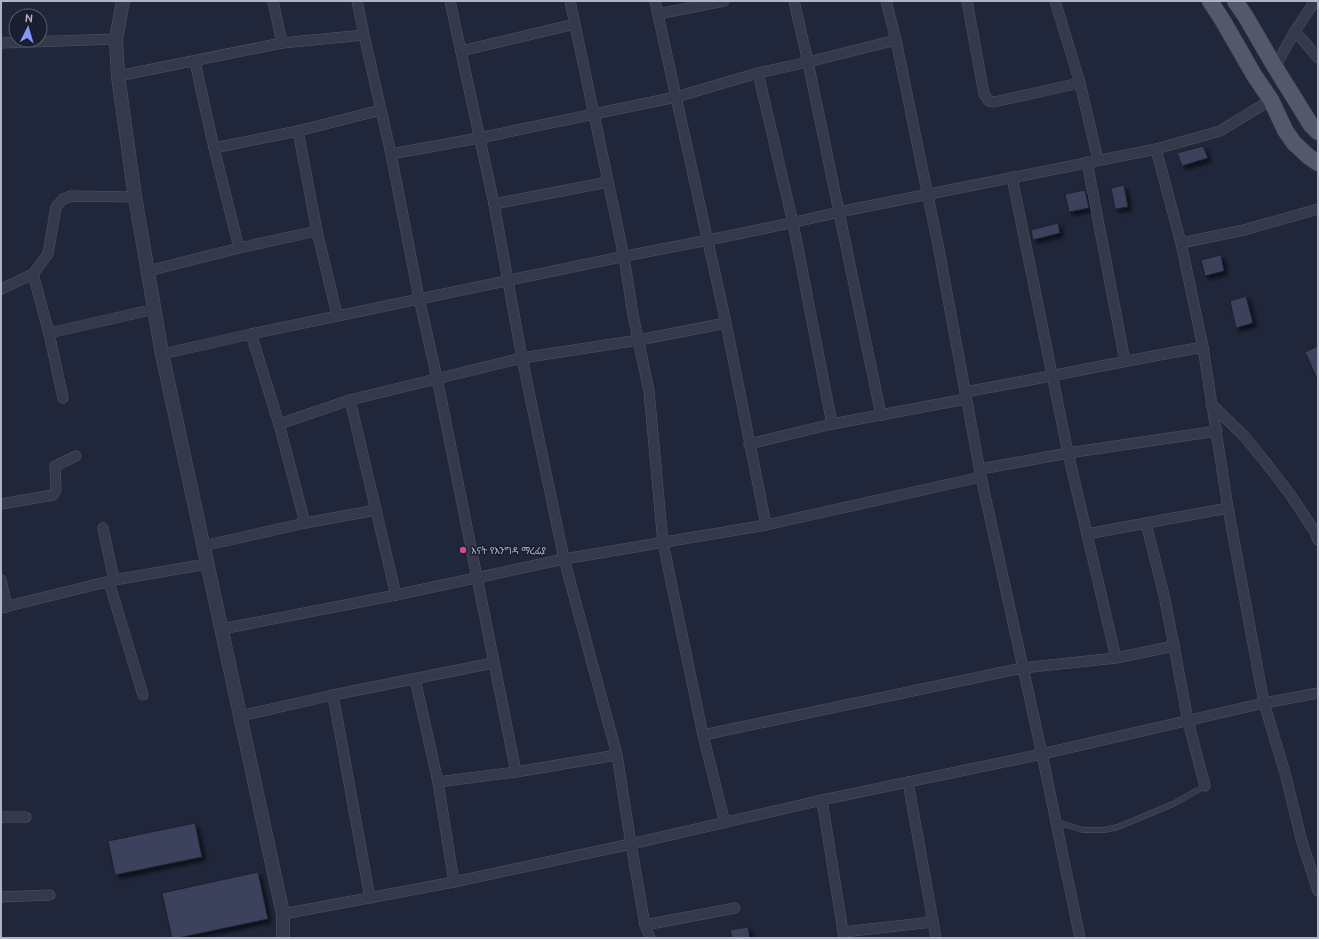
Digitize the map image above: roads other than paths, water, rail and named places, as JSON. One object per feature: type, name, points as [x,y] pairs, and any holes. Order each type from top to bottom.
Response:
[{"type":"main road","points":[[1210,1],[1254,75],[1271,100],[1285,130],[1294,143],[1318,164]]},
{"type":"main road","points":[[1235,1],[1311,125],[1318,132]]},
{"type":"street","points":[[123,1],[116,39],[118,76],[135,197],[162,354],[283,914],[283,938]]},
{"type":"street","points":[[272,1],[282,43]]},
{"type":"street","points":[[358,1],[364,35],[392,154],[419,298],[437,378],[516,772]]},
{"type":"street","points":[[450,1],[494,204],[522,358],[564,559],[617,754],[645,925],[650,938]]},
{"type":"street","points":[[570,1],[624,257],[633,316],[649,392],[664,543],[703,735],[725,823]]},
{"type":"street","points":[[655,1],[726,323],[766,525]]},
{"type":"street","points":[[658,14],[724,1]]},
{"type":"street","points":[[794,1],[881,415]]},
{"type":"street","points":[[886,1],[896,40],[928,195],[965,396],[1080,938]]},
{"type":"street","points":[[967,1],[984,94],[989,101],[994,102],[1080,83]]},
{"type":"street","points":[[1055,1],[1080,83],[1098,160]]},
{"type":"street","points":[[1275,67],[1315,1]]},
{"type":"street","points":[[461,51],[575,24]]},
{"type":"street","points":[[1296,31],[1318,58]]},
{"type":"street","points":[[118,76],[195,62],[282,43],[364,35]]},
{"type":"street","points":[[1,43],[116,39]]},
{"type":"street","points":[[392,154],[595,115],[676,96],[758,73],[896,40]]},
{"type":"street","points":[[195,62],[214,148],[239,248]]},
{"type":"street","points":[[758,73],[793,223],[832,424]]},
{"type":"street","points":[[162,354],[419,298],[707,241],[839,212],[1156,149],[1220,131],[1271,100]]},
{"type":"street","points":[[214,148],[298,131],[381,110]]},
{"type":"street","points":[[298,131],[317,231],[337,315]]},
{"type":"street","points":[[1156,149],[1181,243],[1203,347],[1228,508],[1264,703],[1285,773],[1302,842],[1318,891]]},
{"type":"street","points":[[1087,162],[1125,360]]},
{"type":"street","points":[[1012,177],[1068,453],[1116,658]]},
{"type":"street","points":[[494,204],[608,182]]},
{"type":"street","points":[[1,289],[33,274],[48,254],[56,207],[63,199],[71,196],[135,197]]},
{"type":"street","points":[[1181,243],[1244,230],[1318,209]]},
{"type":"street","points":[[148,271],[239,248],[317,231]]},
{"type":"street","points":[[33,274],[49,334],[63,398]]},
{"type":"street","points":[[49,334],[155,309]]},
{"type":"street","points":[[279,424],[350,400],[522,358],[639,340],[726,323]]},
{"type":"street","points":[[251,334],[279,424],[305,523]]},
{"type":"street","points":[[749,444],[832,424],[881,415],[1125,360],[1203,347]]},
{"type":"street","points":[[350,400],[396,595]]},
{"type":"street","points":[[1211,404],[1244,436],[1267,464],[1292,497],[1315,532],[1318,540]]},
{"type":"street","points":[[222,629],[396,595],[564,559],[766,525],[1068,453],[1217,430]]},
{"type":"street","points":[[1,504],[53,495],[56,489],[55,466],[76,456]]},
{"type":"street","points":[[1087,534],[1228,508]]},
{"type":"street","points":[[203,546],[305,523],[376,510]]},
{"type":"street","points":[[1146,523],[1164,595],[1188,721],[1205,786]]},
{"type":"street","points":[[103,528],[112,581],[143,695]]},
{"type":"street","points":[[1,580],[4,608],[112,581],[207,564]]},
{"type":"street","points":[[703,735],[1022,668],[1116,658],[1174,646]]},
{"type":"street","points":[[240,716],[333,695],[493,663]]},
{"type":"street","points":[[415,679],[438,782],[454,882]]},
{"type":"street","points":[[283,914],[454,882],[631,844],[822,800],[1042,754],[1264,703],[1318,693]]},
{"type":"street","points":[[333,695],[370,898]]},
{"type":"street","points":[[438,782],[516,772],[617,754]]},
{"type":"street","points":[[908,782],[936,938]]},
{"type":"street","points":[[822,800],[843,935],[933,922]]},
{"type":"street","points":[[1,817],[26,817]]},
{"type":"street","points":[[1,897],[50,895]]},
{"type":"street","points":[[645,925],[735,908]]},
{"type":"lane","points":[[1056,822],[1083,830],[1104,830],[1118,827],[1173,804],[1205,786]]},
{"type":"place","name":"እናት የእንግዳ ማረፊያ","points":[[463,550]]}]
